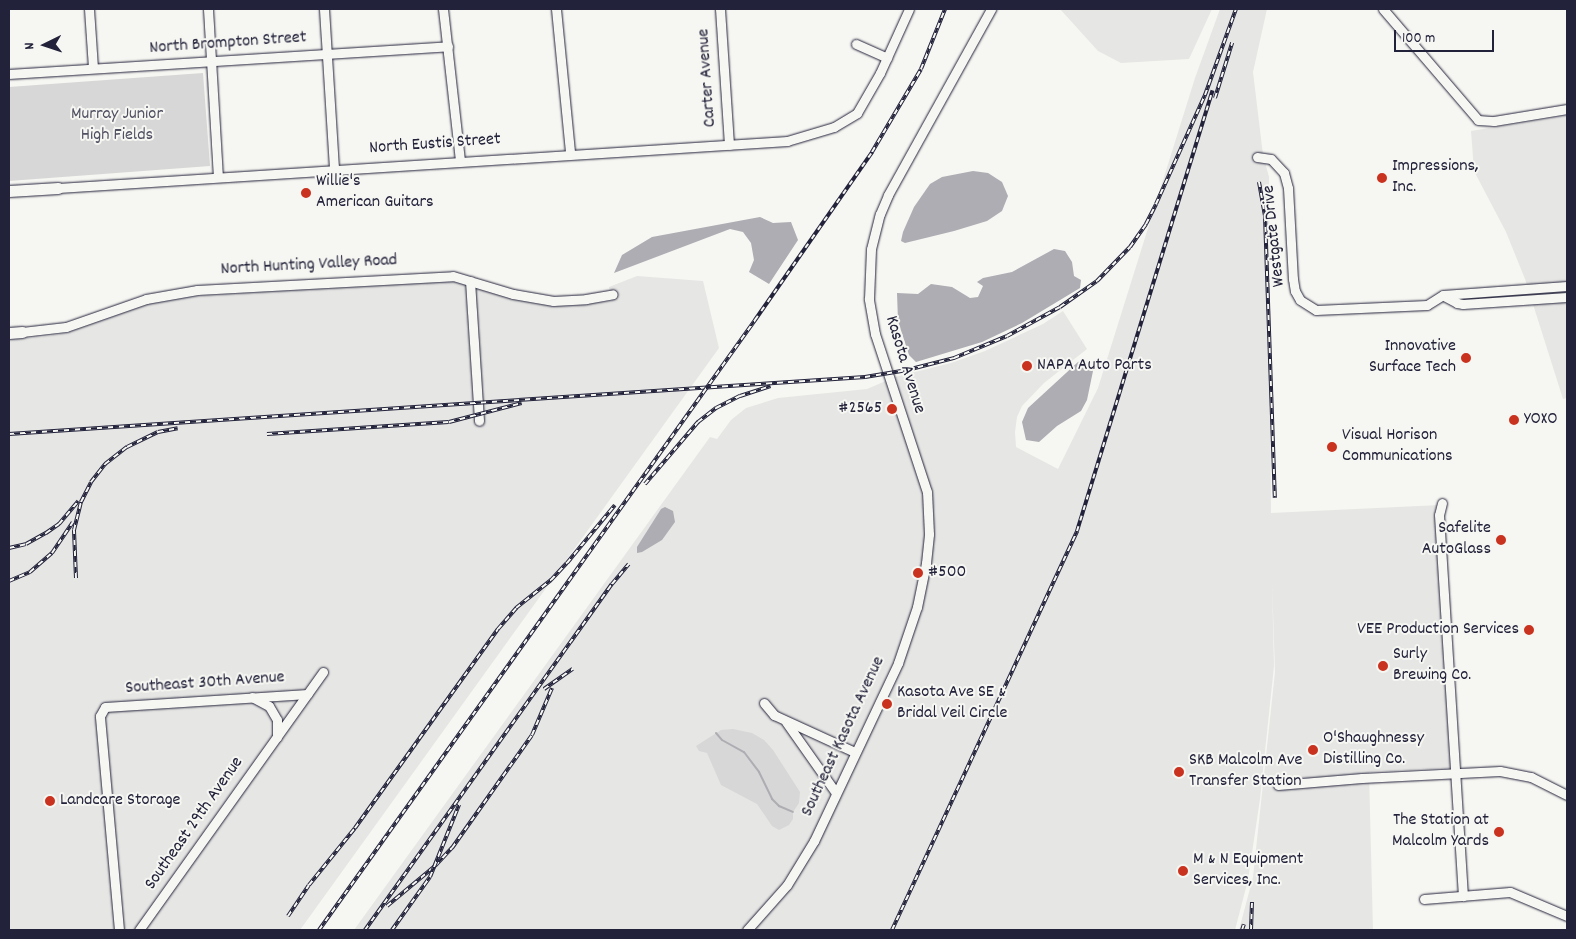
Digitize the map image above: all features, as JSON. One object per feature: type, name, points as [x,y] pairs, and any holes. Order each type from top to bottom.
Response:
[{"type":"main road","name":"North Eustis Street","points":[[9,191],[58,188]]},
{"type":"main road","name":"North Hunting Valley Road","points":[[9,333],[22,332]]},
{"type":"street","points":[[89,9],[93,68]]},
{"type":"street","points":[[208,9],[218,178]]},
{"type":"street","points":[[324,9],[334,170]]},
{"type":"street","points":[[442,9],[448,46],[460,161]]},
{"type":"street","points":[[556,9],[570,153]]},
{"type":"street","name":"Carter Avenue","points":[[720,9],[729,146]]},
{"type":"street","points":[[856,44],[887,58],[909,9]]},
{"type":"street","name":"Kasota Avenue","points":[[929,539],[927,492],[875,334],[869,293],[871,249],[880,214],[914,146],[991,9]]},
{"type":"street","points":[[1383,9],[1478,120],[1487,122],[1567,110]]},
{"type":"street","name":"North Brompton Street","points":[[9,74],[448,46]]},
{"type":"street","name":"North Eustis Street","points":[[58,188],[570,153],[769,143],[802,137],[834,127],[857,112],[887,58]]},
{"type":"street","name":"Westgate Drive","points":[[1257,157],[1267,157],[1276,162],[1287,180],[1293,279],[1300,300],[1316,310],[1427,305],[1443,295],[1567,286]]},
{"type":"street","name":"North Hunting Valley Road","points":[[22,332],[66,327],[146,299],[180,292],[444,276],[462,277],[513,294],[553,301],[586,299],[613,294]]},
{"type":"street","points":[[470,281],[479,421]]},
{"type":"street","points":[[1443,295],[1457,303],[1463,304],[1567,297]]},
{"type":"street","points":[[1442,503],[1439,515],[1463,896]]},
{"type":"street","name":"Southeast Kasota Avenue","points":[[747,930],[787,886],[814,841],[836,794],[910,632],[923,583],[929,539]]},
{"type":"street","name":"Southeast 29th Avenue","points":[[139,930],[323,672]]},
{"type":"street","name":"Southeast 30th Avenue","points":[[119,930],[100,716],[105,707],[308,694]]},
{"type":"street","points":[[252,697],[269,706],[278,720],[277,737]]},
{"type":"street","points":[[764,703],[774,715],[786,722],[855,752]]},
{"type":"street","points":[[786,722],[836,794]]},
{"type":"street","points":[[1278,785],[1500,770],[1531,777],[1567,795]]},
{"type":"street","points":[[1424,899],[1510,892],[1567,916]]},
{"type":"shaded area","points":[[1060,9],[1212,9],[1189,59],[1121,63],[1098,51]]},
{"type":"shaded area","points":[[1220,9],[1267,9],[1253,72],[1263,155],[1269,177],[1271,513],[1440,505],[1452,768],[1369,772],[1373,930],[1239,930],[1253,877],[1275,672],[1272,582],[1274,666],[1260,799],[1248,880],[1235,930],[354,930],[710,437],[717,439],[731,420],[746,408],[778,398],[867,389],[895,377],[951,363],[985,351],[1043,324],[1063,311],[1087,349],[1044,383],[1022,406],[1017,417],[1015,432],[1016,447],[1058,469],[1098,388],[1195,78]]},
{"type":"shaded area","points":[[1567,115],[1567,398],[1563,399],[1525,279],[1506,232],[1474,171],[1471,131]]},
{"type":"shaded area","points":[[973,171],[988,173],[1002,182],[1008,196],[1002,211],[987,221],[954,231],[905,243],[901,241],[914,207],[930,184],[942,177]]},
{"type":"shaded area","points":[[760,217],[773,223],[791,222],[798,240],[769,284],[749,272],[754,260],[751,243],[743,232],[730,229],[614,273],[622,255],[652,237]]},
{"type":"shaded area","points":[[1054,249],[1065,251],[1072,262],[1074,276],[1081,280],[1080,288],[1022,323],[982,342],[916,362],[909,355],[898,321],[897,293],[918,294],[931,284],[952,287],[970,298],[978,297],[983,286],[977,282],[983,278],[1012,272]]},
{"type":"shaded area","points":[[637,276],[703,281],[719,348],[300,930],[9,930],[9,339],[43,337],[66,333],[150,303],[177,297],[451,281],[537,304],[558,306],[612,301],[609,287]]},
{"type":"shaded area","points":[[1085,360],[1093,371],[1087,400],[1081,411],[1057,426],[1039,442],[1026,440],[1022,422],[1028,408],[1078,362]]},
{"type":"shaded area","points":[[665,507],[673,511],[675,522],[662,540],[637,553],[637,547],[661,509]]},
{"type":"green space","name":"Murray Junior High Fields","points":[[203,73],[210,166],[9,181],[9,87]]},
{"type":"green space","points":[[733,729],[752,733],[764,740],[773,750],[800,792],[799,803],[793,812],[793,819],[789,825],[779,830],[772,826],[757,804],[721,785],[707,753],[699,751],[696,746],[721,730]]},
{"type":"waterway","points":[[716,733],[722,740],[744,752],[759,772],[772,799],[779,806],[793,812]]},
{"type":"railway","points":[[319,930],[755,320],[872,152],[921,69],[945,9]]},
{"type":"railway","points":[[9,434],[865,377],[907,370],[954,358],[1007,336],[1060,307],[1097,281],[1130,247],[1146,224],[1156,204],[1205,95],[1236,9]]},
{"type":"railway","points":[[1215,98],[1232,43]]},
{"type":"railway","points":[[892,930],[1077,531],[1213,90]]},
{"type":"railway","points":[[1259,182],[1265,216],[1275,498]]},
{"type":"railway","points":[[645,484],[698,422],[716,408],[740,396],[770,386]]},
{"type":"railway","points":[[267,434],[449,422],[522,403]]},
{"type":"railway","points":[[76,578],[74,530],[81,502],[91,482],[105,464],[127,447],[158,432],[178,428]]},
{"type":"railway","points":[[9,548],[26,544],[46,533],[59,524],[78,501]]},
{"type":"railway","points":[[288,916],[309,885],[355,828],[498,629],[516,608],[551,580],[615,505]]},
{"type":"railway","points":[[9,581],[30,572],[52,553],[73,522]]},
{"type":"railway","points":[[365,930],[612,584],[629,564]]},
{"type":"railway","points":[[544,689],[573,669]]},
{"type":"railway","points":[[387,906],[435,866],[452,848],[532,735],[552,688]]},
{"type":"railway","points":[[392,930],[430,877],[459,805]]},
{"type":"railway","points":[[1251,930],[1252,902]]},
{"type":"railway","points":[[1242,930],[1244,924]]},
{"type":"place","name":"Impressions, Inc.","points":[[1382,178]]},
{"type":"place","name":"Willie's American Guitars","points":[[306,193]]},
{"type":"place","name":"Innovative Surface Tech","points":[[1466,358]]},
{"type":"place","name":"NAPA Auto Parts","points":[[1027,366]]},
{"type":"place","name":"#2565","points":[[892,409]]},
{"type":"place","name":"YOXO","points":[[1514,420]]},
{"type":"place","name":"Visual Horison Communications","points":[[1332,447]]},
{"type":"place","name":"Safelite AutoGlass","points":[[1501,540]]},
{"type":"place","name":"#500","points":[[918,573]]},
{"type":"place","name":"VEE Production Services","points":[[1529,630]]},
{"type":"place","name":"Surly Brewing Co.","points":[[1383,666]]},
{"type":"place","name":"Kasota Ave SE & Bridal Veil Circle","points":[[887,704]]},
{"type":"place","name":"O'Shaughnessy Distilling Co.","points":[[1313,750]]},
{"type":"place","name":"SKB Malcolm Ave Transfer Station","points":[[1179,772]]},
{"type":"place","name":"Landcare Storage","points":[[50,801]]},
{"type":"place","name":"The Station at Malcolm Yards","points":[[1499,832]]},
{"type":"place","name":"M & N Equipment Services, Inc.","points":[[1183,871]]}]
